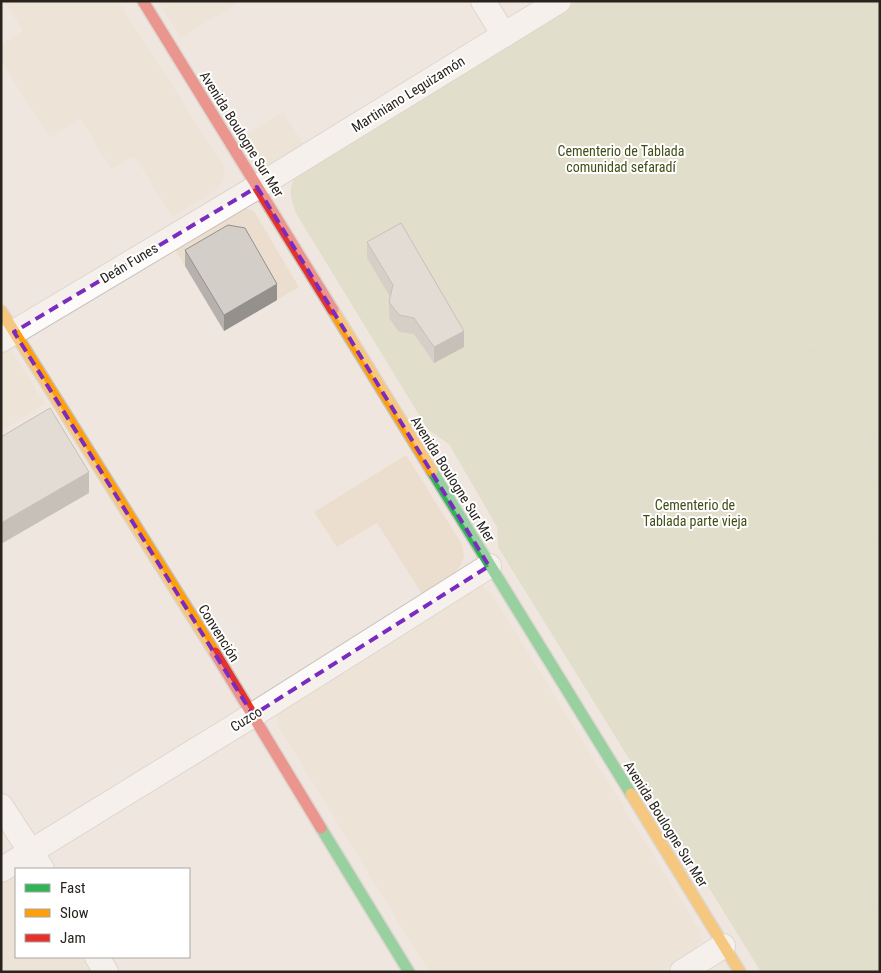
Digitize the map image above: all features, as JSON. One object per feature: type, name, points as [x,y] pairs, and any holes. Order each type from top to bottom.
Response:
[{"type":"main road","name":"Avenida Boulogne Sur Mer","points":[[143,1],[740,972]]},
{"type":"main road","name":"Convención","points":[[1,311],[8,336],[253,715],[409,972]]},
{"type":"street","points":[[482,1],[504,35]]},
{"type":"street","name":"Martiniano Leguizamón","points":[[257,187],[559,1]]},
{"type":"street","name":"Deán Funes","points":[[8,336],[257,187]]},
{"type":"street","name":"Cuzco","points":[[1,870],[37,861],[253,715],[489,566]]},
{"type":"street","points":[[1,806],[37,861]]},
{"type":"street","points":[[682,972],[723,946]]},
{"type":"street","points":[[98,958],[106,972]]},
{"type":"path","points":[[880,312],[623,459],[880,913]]},
{"type":"path","points":[[813,350],[820,380],[880,490]]},
{"type":"path","points":[[856,447],[880,434]]},
{"type":"path","points":[[767,600],[880,538]]},
{"type":"path","points":[[761,703],[880,638]]},
{"type":"path","points":[[802,776],[880,732]]},
{"type":"path","points":[[866,888],[880,881]]},
{"type":"highlighted area","points":[[257,187],[489,566],[253,715],[14,332]]},
{"type":"shaded area","points":[[4,1],[118,1],[225,168],[223,181],[216,190],[173,217],[134,156],[112,169],[80,119],[50,137],[1,61],[1,45],[23,31]]},
{"type":"shaded area","points":[[158,1],[240,1],[181,38]]},
{"type":"shaded area","points":[[283,112],[305,146],[273,164],[265,162],[256,157],[243,136]]},
{"type":"shaded area","points":[[242,207],[254,211],[299,287],[224,331],[171,243]]},
{"type":"shaded area","points":[[11,351],[45,404],[1,431],[1,354]]},
{"type":"shaded area","points":[[406,455],[462,544],[464,556],[460,566],[452,576],[422,594],[377,523],[337,547],[314,512]]},
{"type":"shaded area","points":[[481,586],[492,594],[700,931],[702,942],[694,951],[661,972],[429,972],[278,726],[277,715],[283,707],[467,587]]},
{"type":"shaded area","points":[[2,877],[15,878],[15,958],[83,958],[91,972],[1,972]]},
{"type":"green space","points":[[577,1],[880,1],[880,972],[761,972],[498,547],[497,527],[449,444],[427,428],[297,215],[293,203],[291,188],[298,172]]},
{"type":"building","points":[[401,223],[464,331],[434,347],[414,318],[399,315],[389,302],[393,285],[367,242]]},
{"type":"building","points":[[228,225],[245,228],[277,284],[224,315],[185,250]]},
{"type":"building","points":[[50,408],[89,472],[1,523],[1,437]]},
{"type":"traffic: fast","points":[[432,471],[631,794]]},
{"type":"traffic: fast","points":[[321,828],[409,972]]},
{"type":"traffic: slow","points":[[333,310],[432,471]]},
{"type":"traffic: slow","points":[[1,311],[215,653]]},
{"type":"traffic: slow","points":[[631,794],[740,972]]},
{"type":"traffic: jam","points":[[143,1],[333,310]]},
{"type":"traffic: jam","points":[[215,653],[321,828]]},
{"type":"park label","name":"Cementerio de Tablada comunidad sefaradí","points":[[621,160]]},
{"type":"park label","name":"Cementerio de Tablada parte vieja","points":[[695,514]]}]
